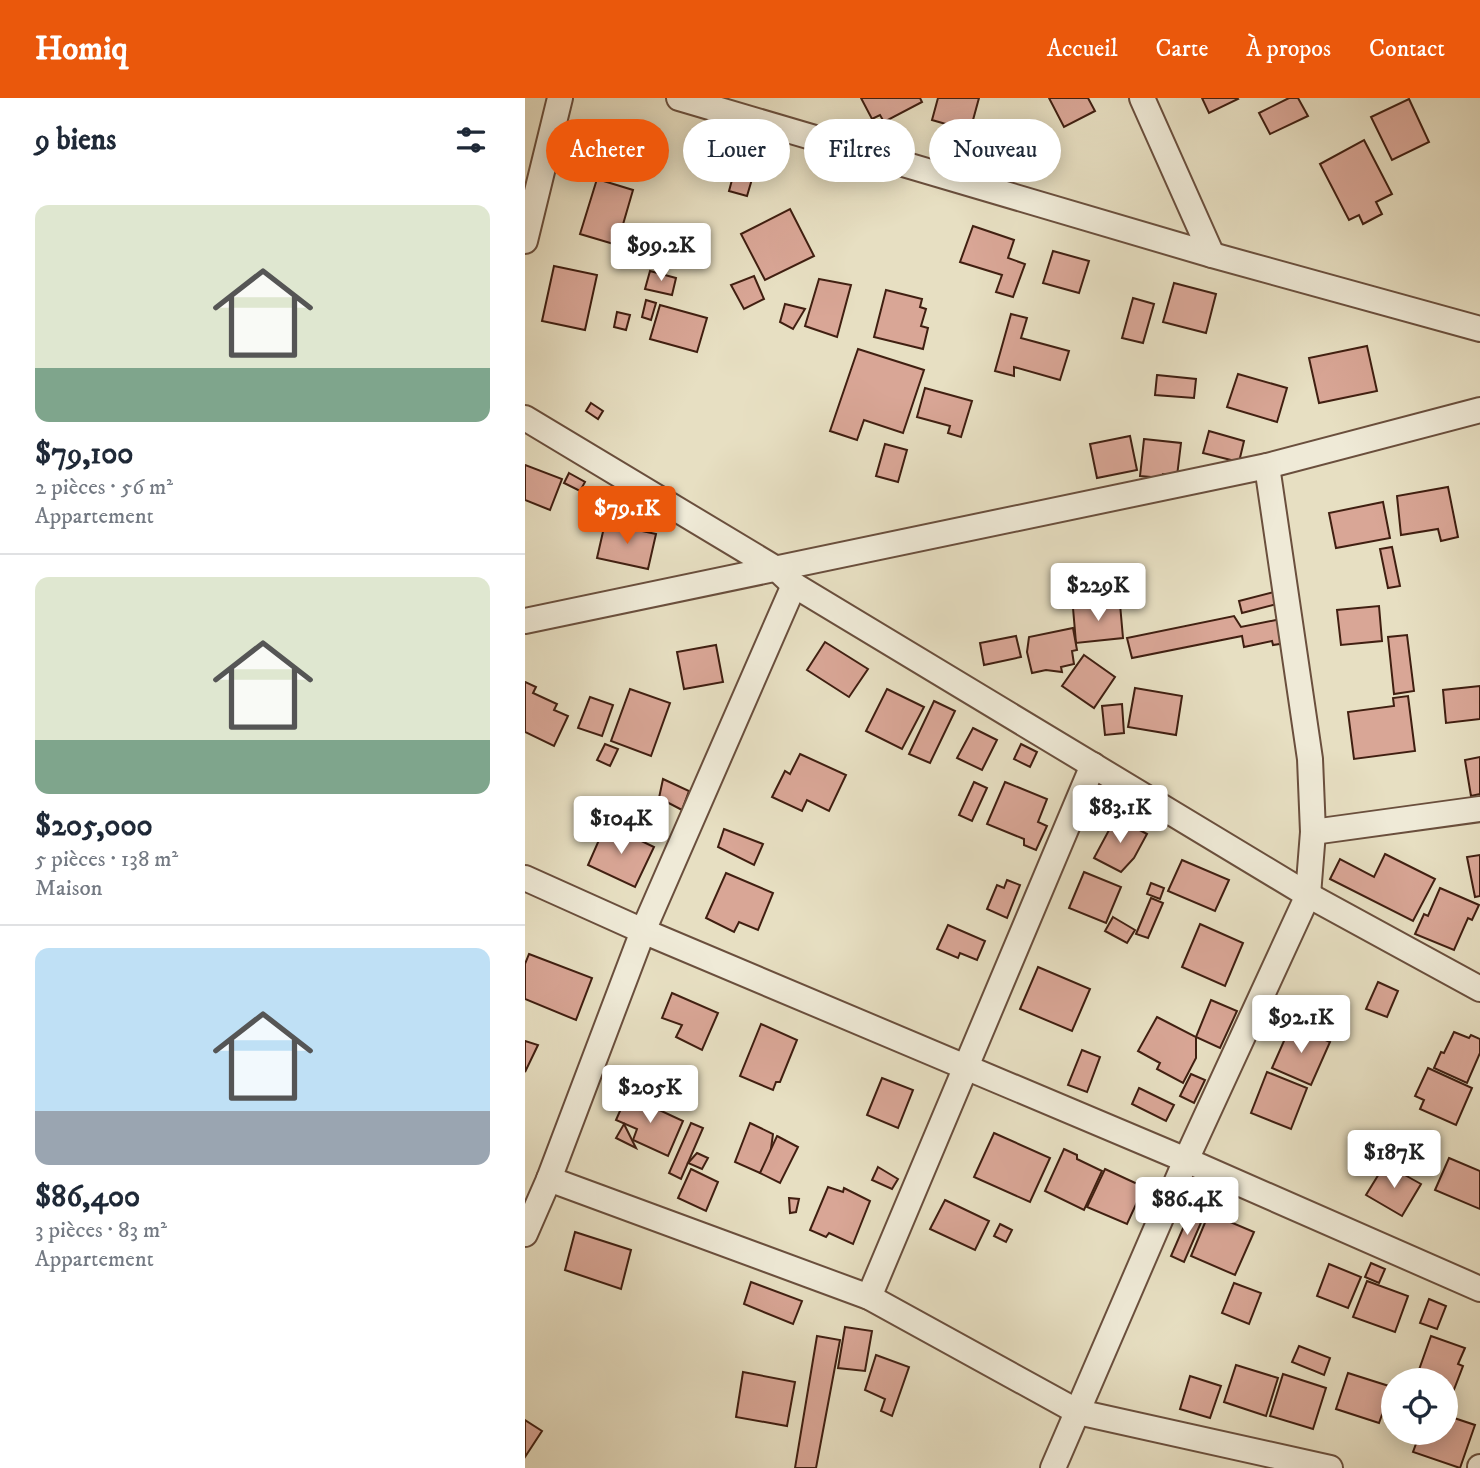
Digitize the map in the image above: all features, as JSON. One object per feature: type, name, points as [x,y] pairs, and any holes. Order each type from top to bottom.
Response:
[{"type":"street","points":[[525,241],[560,98]]},
{"type":"street","points":[[679,98],[1212,255],[1480,329]]},
{"type":"street","points":[[1142,98],[1212,255]]},
{"type":"street","points":[[525,621],[786,578],[1267,467],[1480,410]]},
{"type":"street","points":[[525,418],[1308,895],[1480,989]]},
{"type":"street","points":[[1053,1468],[1187,1160],[1308,895],[1313,832],[1310,759],[1267,467]]},
{"type":"street","points":[[525,1234],[549,1179],[643,931],[786,578]]},
{"type":"street","points":[[869,1297],[1093,765]]},
{"type":"street","points":[[1313,832],[1480,809]]},
{"type":"street","points":[[525,878],[643,931],[1187,1160],[1480,1289]]},
{"type":"street","points":[[549,1179],[869,1297],[1079,1412],[1331,1468]]},
{"type":"building","points":[[861,98],[920,98],[922,102],[890,119],[882,119],[880,115],[872,119]]},
{"type":"building","points":[[938,98],[979,98],[973,119],[932,119]]},
{"type":"building","points":[[1049,98],[1088,98],[1095,111],[1064,127]]},
{"type":"building","points":[[1202,98],[1237,98],[1238,99],[1209,113]]},
{"type":"building","points":[[1289,98],[1298,98],[1308,116],[1270,134],[1259,113]]},
{"type":"building","points":[[1409,99],[1429,142],[1392,160],[1371,117]]},
{"type":"building","points":[[1364,140],[1392,194],[1376,202],[1382,214],[1363,224],[1359,215],[1349,220],[1320,164]]},
{"type":"building","points":[[596,182],[607,182],[633,190],[617,245],[580,234]]},
{"type":"building","points":[[731,182],[751,182],[747,196],[729,191]]},
{"type":"building","points":[[790,209],[814,256],[765,280],[741,234]]},
{"type":"building","points":[[973,226],[1014,240],[1008,258],[1025,264],[1013,297],[996,292],[1002,275],[960,262]]},
{"type":"building","points":[[1053,251],[1089,261],[1079,293],[1043,283]]},
{"type":"building","points":[[554,266],[597,275],[585,330],[542,321]]},
{"type":"building","points":[[650,271],[676,278],[672,295],[645,289]]},
{"type":"building","points":[[754,276],[764,299],[744,309],[731,285]]},
{"type":"building","points":[[819,279],[851,285],[837,337],[805,326]]},
{"type":"building","points":[[1174,283],[1216,294],[1206,333],[1163,322]]},
{"type":"building","points":[[886,290],[922,299],[920,307],[926,309],[921,326],[928,328],[923,349],[874,337]]},
{"type":"building","points":[[1133,298],[1154,304],[1143,343],[1122,338]]},
{"type":"building","points":[[646,300],[656,303],[651,320],[642,317]]},
{"type":"building","points":[[785,304],[805,309],[793,329],[780,322]]},
{"type":"building","points":[[660,305],[707,318],[697,352],[650,339]]},
{"type":"building","points":[[617,312],[630,315],[626,330],[614,327]]},
{"type":"building","points":[[1011,314],[1027,318],[1021,338],[1069,351],[1060,380],[1014,367],[1014,376],[995,371]]},
{"type":"building","points":[[1367,346],[1377,391],[1319,403],[1309,358]]},
{"type":"building","points":[[858,349],[924,370],[903,433],[864,420],[857,440],[830,431]]},
{"type":"building","points":[[1238,374],[1287,388],[1277,422],[1227,407]]},
{"type":"building","points":[[1157,375],[1196,379],[1194,398],[1155,395]]},
{"type":"building","points":[[925,388],[972,401],[961,437],[948,433],[950,426],[917,417]]},
{"type":"building","points":[[591,403],[603,411],[598,419],[586,411]]},
{"type":"building","points":[[1209,431],[1244,441],[1239,462],[1203,453]]},
{"type":"building","points":[[1130,436],[1137,470],[1097,478],[1090,444]]},
{"type":"building","points":[[1144,439],[1181,443],[1177,476],[1140,476]]},
{"type":"building","points":[[885,444],[907,450],[898,482],[876,476]]},
{"type":"building","points":[[525,465],[562,479],[550,510],[525,500]]},
{"type":"building","points":[[569,473],[585,482],[580,491],[564,483]]},
{"type":"building","points":[[1448,487],[1458,537],[1441,541],[1438,529],[1401,535],[1397,496]]},
{"type":"building","points":[[1383,502],[1390,538],[1336,548],[1329,513]]},
{"type":"building","points":[[605,523],[656,534],[648,569],[597,558]]},
{"type":"building","points":[[1392,547],[1400,586],[1388,588],[1380,549]]},
{"type":"building","points":[[1278,591],[1281,603],[1242,613],[1239,601]]},
{"type":"building","points":[[1120,604],[1123,638],[1076,643],[1073,608]]},
{"type":"building","points":[[1379,606],[1382,641],[1341,645],[1337,610]]},
{"type":"building","points":[[1234,616],[1241,627],[1281,619],[1286,643],[1273,645],[1272,641],[1244,647],[1242,636],[1132,658],[1127,638]]},
{"type":"building","points":[[1073,628],[1077,650],[1072,651],[1074,664],[1061,667],[1062,672],[1046,670],[1032,673],[1027,652],[1029,637]]},
{"type":"building","points":[[1407,635],[1414,691],[1394,694],[1388,637]]},
{"type":"building","points":[[1016,636],[1021,657],[984,665],[980,643]]},
{"type":"building","points":[[825,642],[868,669],[849,697],[807,670]]},
{"type":"building","points":[[716,645],[723,682],[684,689],[677,652]]},
{"type":"building","points":[[1084,655],[1115,677],[1094,708],[1062,686]]},
{"type":"building","points":[[525,682],[536,687],[533,693],[557,704],[554,710],[568,716],[554,746],[525,732]]},
{"type":"building","points":[[1480,686],[1480,719],[1446,723],[1443,690]]},
{"type":"building","points":[[1135,688],[1182,696],[1176,735],[1128,727]]},
{"type":"building","points":[[630,689],[670,703],[651,756],[611,741]]},
{"type":"building","points":[[887,689],[924,707],[902,749],[866,731]]},
{"type":"building","points":[[1408,696],[1415,751],[1354,759],[1348,712],[1394,706],[1393,698]]},
{"type":"building","points":[[590,697],[613,705],[602,736],[578,728]]},
{"type":"building","points":[[934,701],[955,711],[930,763],[909,754]]},
{"type":"building","points":[[1122,704],[1124,733],[1105,735],[1102,706]]},
{"type":"building","points":[[973,728],[997,740],[982,770],[957,758]]},
{"type":"building","points":[[605,744],[618,749],[610,766],[597,760]]},
{"type":"building","points":[[1021,744],[1037,752],[1030,767],[1014,759]]},
{"type":"building","points":[[800,754],[846,775],[829,811],[807,800],[802,811],[772,797],[785,771],[790,774]]},
{"type":"building","points":[[1480,757],[1480,794],[1471,796],[1465,760]]},
{"type":"building","points":[[663,779],[689,791],[682,810],[659,798]]},
{"type":"building","points":[[974,782],[987,788],[972,821],[959,815]]},
{"type":"building","points":[[1005,782],[1047,799],[1038,822],[1047,826],[1036,850],[1024,845],[1024,839],[987,824]]},
{"type":"building","points":[[1116,817],[1147,834],[1134,858],[1121,872],[1094,858]]},
{"type":"building","points":[[606,824],[654,847],[635,887],[588,865]]},
{"type":"building","points":[[724,829],[763,844],[754,865],[718,847]]},
{"type":"building","points":[[1385,854],[1435,879],[1413,921],[1330,879],[1340,859],[1374,877]]},
{"type":"building","points":[[1480,855],[1480,896],[1475,897],[1467,857]]},
{"type":"building","points":[[1182,860],[1229,880],[1215,911],[1168,891]]},
{"type":"building","points":[[1084,872],[1121,887],[1106,923],[1069,908]]},
{"type":"building","points":[[726,873],[773,893],[758,930],[739,922],[734,932],[706,918]]},
{"type":"building","points":[[1007,880],[1020,885],[1007,918],[987,909],[997,885],[1004,888]]},
{"type":"building","points":[[1151,883],[1164,888],[1160,899],[1147,894]]},
{"type":"building","points":[[1440,888],[1479,905],[1472,920],[1468,918],[1454,950],[1415,934],[1424,914],[1428,916]]},
{"type":"building","points":[[1151,898],[1163,903],[1148,938],[1136,934]]},
{"type":"building","points":[[1113,917],[1135,930],[1127,943],[1105,931]]},
{"type":"building","points":[[1200,924],[1243,943],[1225,986],[1182,967]]},
{"type":"building","points":[[948,925],[985,941],[977,960],[960,953],[958,958],[937,949]]},
{"type":"building","points":[[529,954],[592,978],[576,1020],[525,999],[525,964]]},
{"type":"building","points":[[1038,967],[1090,989],[1072,1031],[1020,1009]]},
{"type":"building","points":[[1378,982],[1398,991],[1387,1017],[1366,1009]]},
{"type":"building","points":[[672,993],[718,1013],[702,1050],[676,1037],[682,1025],[662,1018]]},
{"type":"building","points":[[1211,1000],[1237,1011],[1220,1048],[1196,1037]]},
{"type":"building","points":[[1157,1017],[1196,1037],[1196,1058],[1183,1083],[1157,1069],[1160,1063],[1138,1051]]},
{"type":"building","points":[[761,1024],[797,1040],[780,1082],[776,1082],[773,1090],[740,1076]]},
{"type":"building","points":[[1291,1025],[1330,1042],[1311,1085],[1272,1068]]},
{"type":"building","points":[[1454,1032],[1480,1039],[1480,1053],[1467,1083],[1434,1068]]},
{"type":"building","points":[[525,1041],[538,1045],[525,1072]]},
{"type":"building","points":[[1082,1050],[1100,1057],[1087,1092],[1068,1085]]},
{"type":"building","points":[[1428,1068],[1472,1088],[1456,1125],[1420,1109],[1424,1100],[1415,1096]]},
{"type":"building","points":[[1267,1072],[1307,1088],[1291,1129],[1251,1113]]},
{"type":"building","points":[[1191,1074],[1205,1080],[1194,1103],[1180,1096]]},
{"type":"building","points":[[882,1078],[913,1090],[898,1128],[867,1115]]},
{"type":"building","points":[[1139,1088],[1174,1105],[1166,1121],[1132,1104]]},
{"type":"building","points":[[627,1095],[683,1121],[668,1156],[633,1140],[637,1129],[616,1120]]},
{"type":"building","points":[[691,1123],[703,1128],[681,1179],[669,1173]]},
{"type":"building","points":[[750,1123],[773,1134],[770,1156],[760,1173],[735,1162]]},
{"type":"building","points":[[624,1124],[636,1148],[616,1138]]},
{"type":"building","points":[[994,1133],[1050,1158],[1030,1202],[974,1177]]},
{"type":"building","points":[[777,1136],[798,1147],[780,1183],[760,1173]]},
{"type":"building","points":[[1064,1149],[1077,1155],[1077,1159],[1102,1171],[1084,1210],[1045,1191]]},
{"type":"building","points":[[697,1153],[708,1158],[702,1169],[688,1163]]},
{"type":"building","points":[[1449,1158],[1480,1171],[1480,1209],[1435,1190]]},
{"type":"building","points":[[1385,1164],[1421,1184],[1402,1216],[1366,1195]]},
{"type":"building","points":[[878,1167],[898,1179],[892,1189],[872,1180]]},
{"type":"building","points":[[691,1169],[718,1182],[706,1211],[678,1198]]},
{"type":"building","points":[[1105,1169],[1144,1187],[1127,1224],[1087,1207]]},
{"type":"building","points":[[828,1187],[843,1192],[844,1188],[870,1201],[853,1244],[829,1233],[826,1237],[810,1230]]},
{"type":"building","points":[[789,1198],[799,1199],[796,1212],[790,1213]]},
{"type":"building","points":[[945,1200],[989,1221],[975,1250],[930,1229]]},
{"type":"building","points":[[1190,1212],[1203,1218],[1184,1262],[1171,1256]]},
{"type":"building","points":[[1209,1213],[1254,1232],[1235,1275],[1191,1256]]},
{"type":"building","points":[[1000,1224],[1012,1230],[1006,1242],[994,1236]]},
{"type":"building","points":[[575,1232],[631,1250],[621,1289],[565,1270]]},
{"type":"building","points":[[1371,1263],[1385,1269],[1379,1283],[1365,1277]]},
{"type":"building","points":[[1329,1264],[1361,1277],[1348,1308],[1317,1296]]},
{"type":"building","points":[[1367,1281],[1408,1296],[1395,1332],[1353,1317]]},
{"type":"building","points":[[751,1282],[802,1301],[793,1324],[744,1304]]},
{"type":"building","points":[[1234,1283],[1261,1293],[1249,1324],[1222,1313]]},
{"type":"building","points":[[1429,1299],[1446,1306],[1437,1329],[1420,1323]]},
{"type":"building","points":[[845,1327],[872,1331],[865,1371],[838,1368]]},
{"type":"building","points":[[817,1336],[840,1340],[816,1468],[795,1468]]},
{"type":"building","points":[[1431,1336],[1465,1348],[1458,1364],[1463,1366],[1458,1379],[1458,1368],[1420,1368]]},
{"type":"building","points":[[1299,1346],[1330,1358],[1324,1375],[1292,1362]]},
{"type":"building","points":[[876,1355],[909,1367],[892,1416],[881,1411],[885,1399],[865,1390]]},
{"type":"building","points":[[1236,1365],[1278,1378],[1266,1416],[1224,1402]]},
{"type":"building","points":[[743,1372],[795,1382],[787,1426],[736,1417]]},
{"type":"building","points":[[1348,1373],[1381,1384],[1379,1423],[1336,1409]]},
{"type":"building","points":[[1283,1374],[1326,1388],[1313,1429],[1270,1416]]},
{"type":"building","points":[[1190,1376],[1221,1386],[1210,1418],[1180,1409]]},
{"type":"building","points":[[1458,1419],[1475,1425],[1460,1468],[1413,1452],[1416,1445],[1458,1445]]},
{"type":"building","points":[[525,1420],[542,1431],[525,1457]]}]
